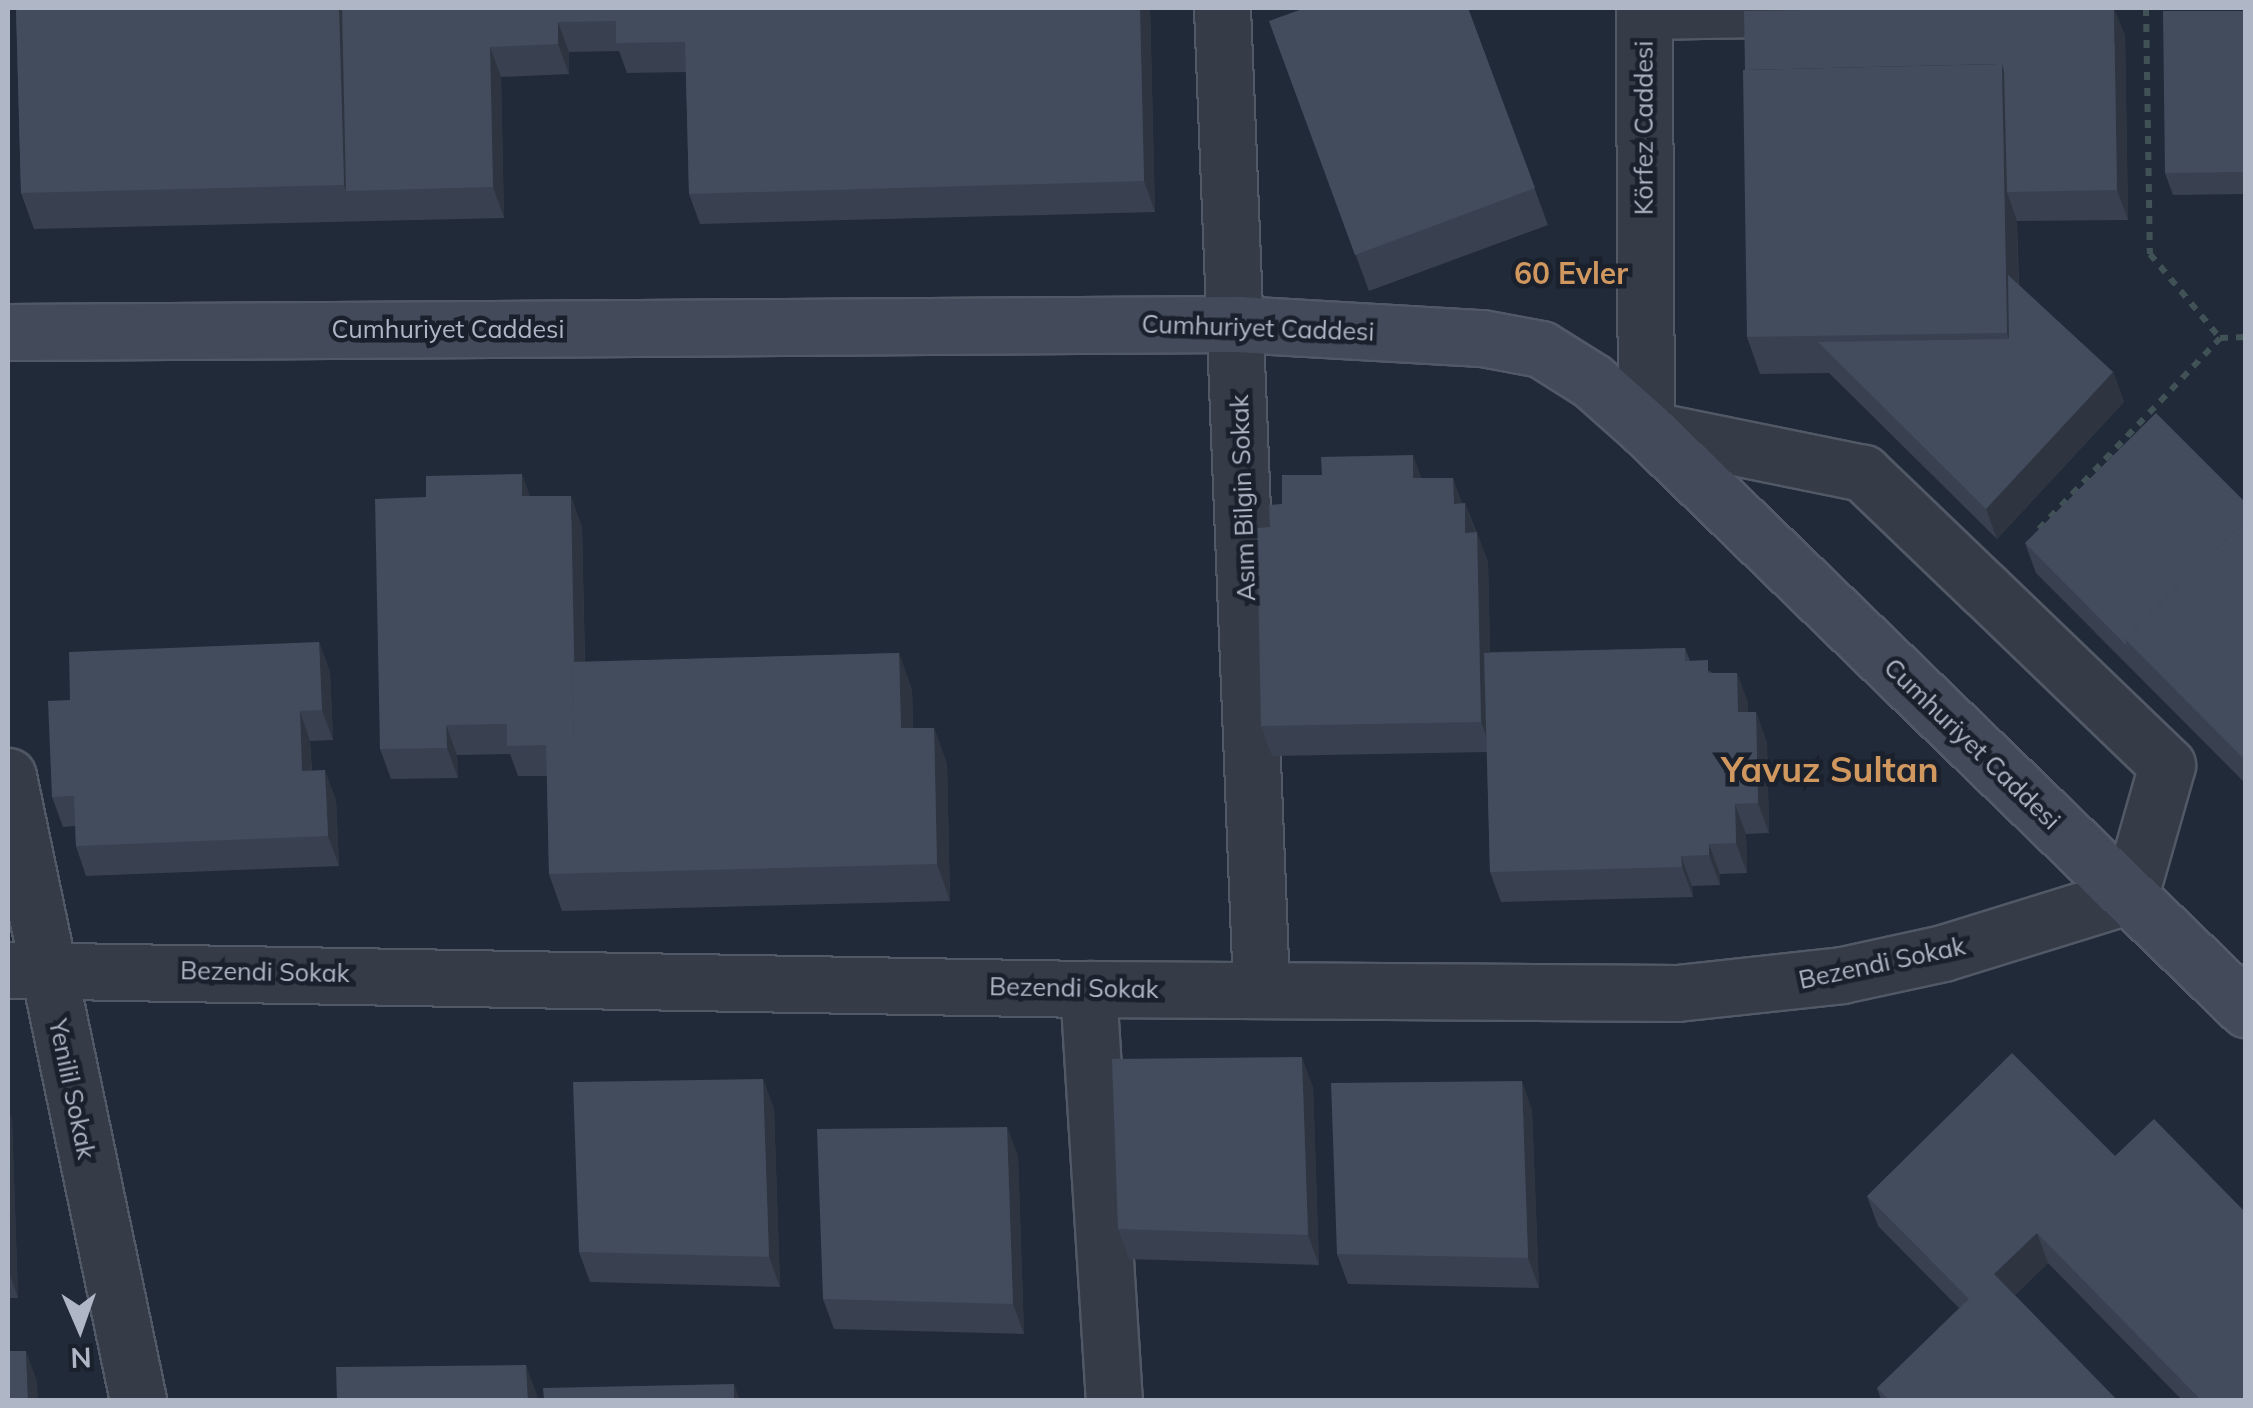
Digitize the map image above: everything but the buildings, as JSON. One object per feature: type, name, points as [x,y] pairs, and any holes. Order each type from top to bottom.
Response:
[{"type":"street","name":"Asım Bilgin Sokak","points":[[1222,8],[1261,990]]},
{"type":"street","points":[[1644,9],[1820,8]]},
{"type":"street","name":"Körfez Caddesi","points":[[1644,9],[1646,429]]},
{"type":"street","name":"Cumhuriyet Caddesi","points":[[8,332],[1237,324],[1482,338],[1541,349],[1592,381],[1646,429],[2246,1009]]},
{"type":"street","points":[[1646,429],[1863,473],[1984,588],[2167,766],[2130,896]]},
{"type":"street","name":"Yenilil Sokak","points":[[8,776],[27,969],[138,1400]]},
{"type":"street","name":"Bezendi Sokak","points":[[27,969],[1088,989],[1677,993],[1764,985],[1943,953],[2130,896]]},
{"type":"street","points":[[1088,989],[1114,1400]]},
{"type":"path","points":[[2146,8],[2150,254],[2220,338]]},
{"type":"path","points":[[1984,588],[2220,338],[2246,337]]},
{"type":"district","name":"60 Evler","points":[[1571,273]]},
{"type":"district","name":"Yavuz Sultan","points":[[1830,769]]}]
